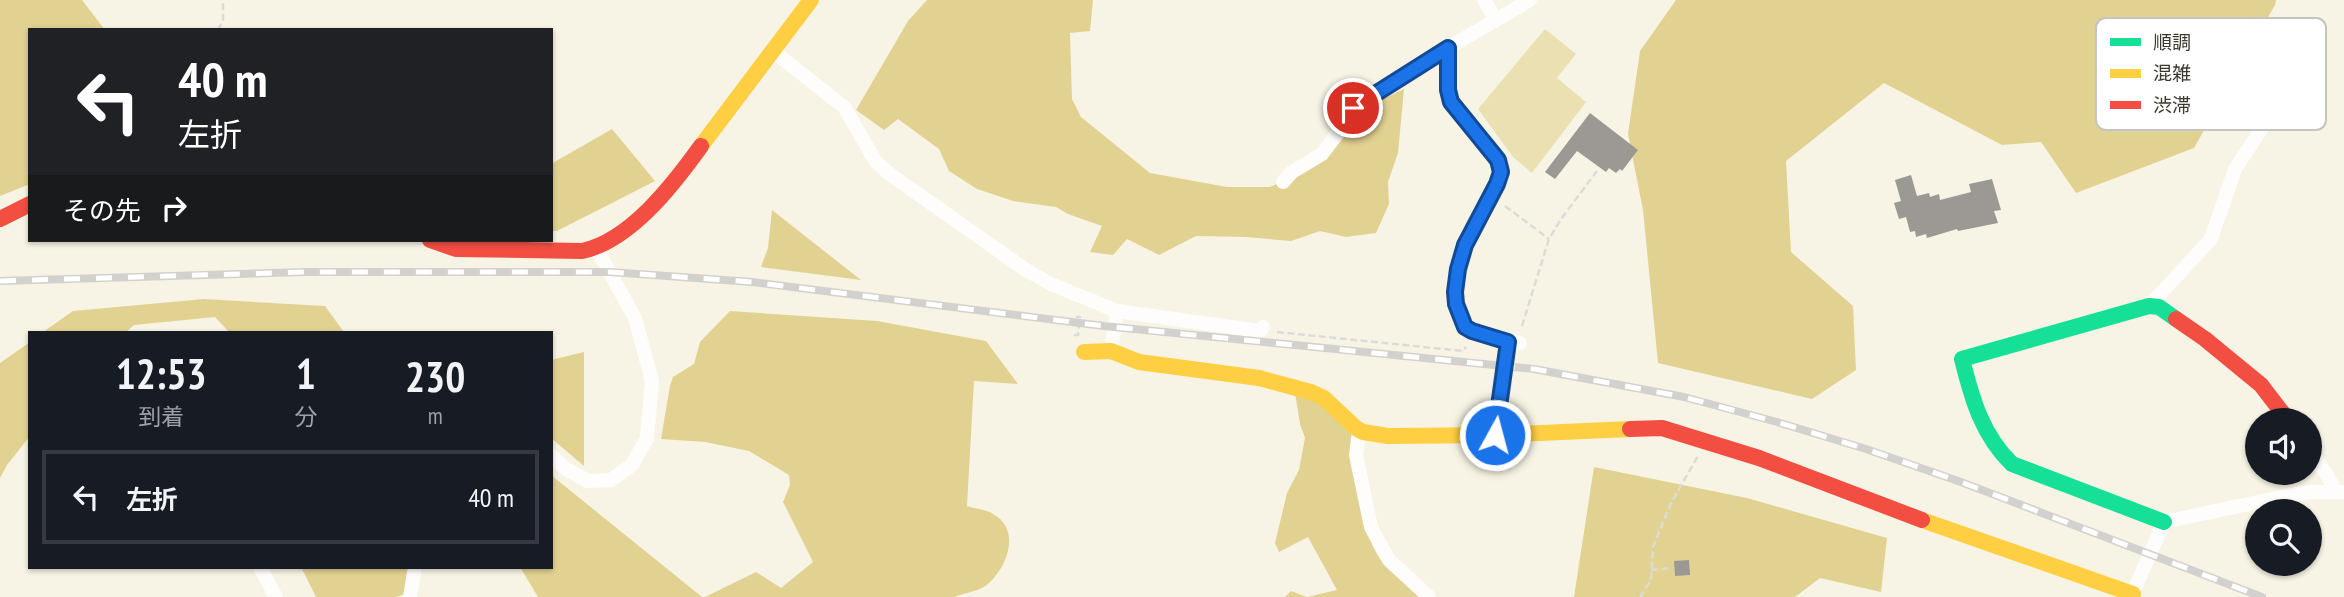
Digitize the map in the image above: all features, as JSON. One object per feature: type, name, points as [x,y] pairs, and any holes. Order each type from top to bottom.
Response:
[{"type":"street","points":[[436,242],[456,249],[582,251],[596,248],[628,229],[692,159],[811,0]]},
{"type":"street","points":[[1484,0],[1496,20]]},
{"type":"street","points":[[1283,182],[1292,172],[1322,154],[1353,108],[1530,0]]},
{"type":"street","points":[[1448,48],[1448,90],[1451,102],[1498,160],[1501,172],[1465,245],[1458,269],[1456,304],[1465,327],[1513,343],[1499,403],[1495,435]]},
{"type":"street","points":[[773,51],[844,107],[876,162],[891,175],[1026,270],[1051,284],[1117,311],[1261,329]]},
{"type":"street","points":[[2149,306],[2211,239],[2235,169],[2261,130]]},
{"type":"street","points":[[0,219],[28,205]]},
{"type":"street","points":[[553,457],[566,470],[588,481],[611,480],[632,465],[647,438],[652,381],[639,331],[628,303],[596,248]]},
{"type":"street","points":[[2279,408],[2262,385],[2159,307],[2149,306],[1962,359],[1984,431],[1998,453],[2012,464],[2164,522],[2291,495],[2340,492]]},
{"type":"street","points":[[1111,351],[1117,311]]},
{"type":"street","points":[[1084,352],[1111,351],[1139,362],[1259,378],[1311,392],[1324,398],[1363,432],[1388,436],[1495,435],[1662,428],[1759,458],[2132,596],[2164,522]]},
{"type":"street","points":[[1363,432],[1358,439],[1356,455],[1371,527],[1389,560],[1429,597]]},
{"type":"street","points":[[2322,468],[2340,492]]},
{"type":"street","points":[[261,569],[276,597]]},
{"type":"street","points":[[410,597],[415,569]]},
{"type":"path","points":[[219,28],[223,20],[223,0]]},
{"type":"path","points":[[1513,343],[1549,239],[1597,171]]},
{"type":"path","points":[[1491,195],[1549,239]]},
{"type":"path","points":[[1076,317],[1080,317],[1078,335]]},
{"type":"path","points":[[1261,329],[1463,351],[1472,331]]},
{"type":"path","points":[[1640,597],[1651,580],[1653,547],[1671,503],[1706,442]]},
{"type":"path","points":[[1651,570],[1672,568]]},
{"type":"shaded area","points":[[0,0],[82,0],[103,28],[28,28],[28,185],[0,196]]},
{"type":"shaded area","points":[[927,0],[1093,0],[1090,31],[1070,33],[1072,99],[1081,117],[1150,173],[1227,187],[1270,187],[1297,175],[1356,112],[1404,89],[1398,153],[1388,182],[1389,204],[1376,233],[1346,237],[1320,231],[1291,241],[1196,236],[1159,255],[1127,239],[1113,255],[1090,252],[1102,226],[1056,207],[1013,201],[977,189],[949,171],[939,149],[898,119],[884,130],[856,110],[908,21]]},
{"type":"shaded area","points":[[1676,0],[2276,0],[2268,18],[2096,18],[2096,130],[2204,130],[2194,148],[2076,193],[2041,142],[2002,145],[1884,83],[1786,161],[1791,252],[1853,306],[1856,370],[1812,399],[1658,363],[1643,210],[1628,134],[1640,51]]},
{"type":"shaded area","points":[[1545,29],[1576,54],[1557,78],[1586,102],[1532,173],[1513,157],[1478,109]]},
{"type":"shaded area","points":[[612,129],[655,181],[553,231],[553,163]]},
{"type":"shaded area","points":[[772,210],[861,280],[761,267],[768,248]]},
{"type":"shaded area","points":[[204,299],[325,306],[343,331],[228,331],[215,317],[134,325],[127,331],[44,331],[73,311]]},
{"type":"shaded area","points":[[730,311],[877,321],[986,341],[1018,384],[974,381],[967,506],[993,514],[1002,521],[1009,538],[1009,548],[1002,567],[986,586],[954,597],[705,597],[756,572],[781,588],[813,562],[783,502],[790,485],[789,475],[749,451],[705,442],[661,439],[673,377],[694,364],[700,342]]},
{"type":"shaded area","points":[[28,343],[28,439],[0,478],[0,363]]},
{"type":"shaded area","points":[[584,352],[584,466],[553,440],[553,360]]},
{"type":"shaded area","points":[[1295,393],[1309,396],[1351,428],[1359,500],[1369,538],[1385,565],[1424,597],[1307,597],[1337,590],[1308,537],[1279,552],[1275,543],[1287,493],[1299,470],[1305,438]]},
{"type":"shaded area","points":[[1594,467],[1747,498],[1887,538],[1881,592],[1820,578],[1795,597],[1574,597]]},
{"type":"shaded area","points":[[553,477],[702,597],[538,597],[521,569],[553,569]]},
{"type":"shaded area","points":[[302,569],[412,569],[409,593],[395,597],[316,597]]},
{"type":"shaded area","points":[[1291,591],[1307,597],[1285,597]]},
{"type":"building","points":[[1590,113],[1638,150],[1622,171],[1620,169],[1616,173],[1609,168],[1606,172],[1577,151],[1555,179],[1545,172]]},
{"type":"building","points":[[1911,175],[1917,196],[1929,193],[1930,197],[1939,194],[1940,200],[1971,192],[1969,184],[1992,179],[2001,210],[1994,211],[1998,223],[1958,231],[1957,229],[1927,238],[1926,234],[1916,237],[1915,231],[1910,232],[1906,217],[1899,219],[1894,203],[1901,201],[1895,180]]},
{"type":"building","points":[[1689,560],[1690,575],[1675,576],[1674,561]]},
{"type":"railway","points":[[0,281],[305,272],[610,272],[752,282],[1104,326],[1534,369],[1684,397],[1866,449],[1961,482],[2262,597]]},
{"type":"traffic: fast","points":[[2164,522],[2012,464],[1986,429],[1974,402],[1962,359],[2149,306],[2159,307],[2176,319]]},
{"type":"traffic: slow","points":[[701,146],[811,0]]},
{"type":"traffic: slow","points":[[1084,352],[1111,351],[1139,362],[1259,378],[1311,392],[1324,398],[1356,428],[1363,432],[1388,436],[1630,429]]},
{"type":"traffic: slow","points":[[1922,520],[2133,594]]},
{"type":"traffic: jam","points":[[436,242],[456,249],[582,251],[600,245],[617,236],[649,209],[701,146]]},
{"type":"traffic: jam","points":[[0,219],[28,205]]},
{"type":"traffic: jam","points":[[2176,319],[2261,385],[2279,408]]},
{"type":"traffic: jam","points":[[1630,429],[1662,428],[1759,458],[1922,520]]},
{"type":"route","points":[[1353,108],[1448,48],[1448,90],[1451,102],[1498,160],[1501,172],[1465,245],[1455,292],[1456,304],[1465,327],[1508,342],[1495,435]]}]
